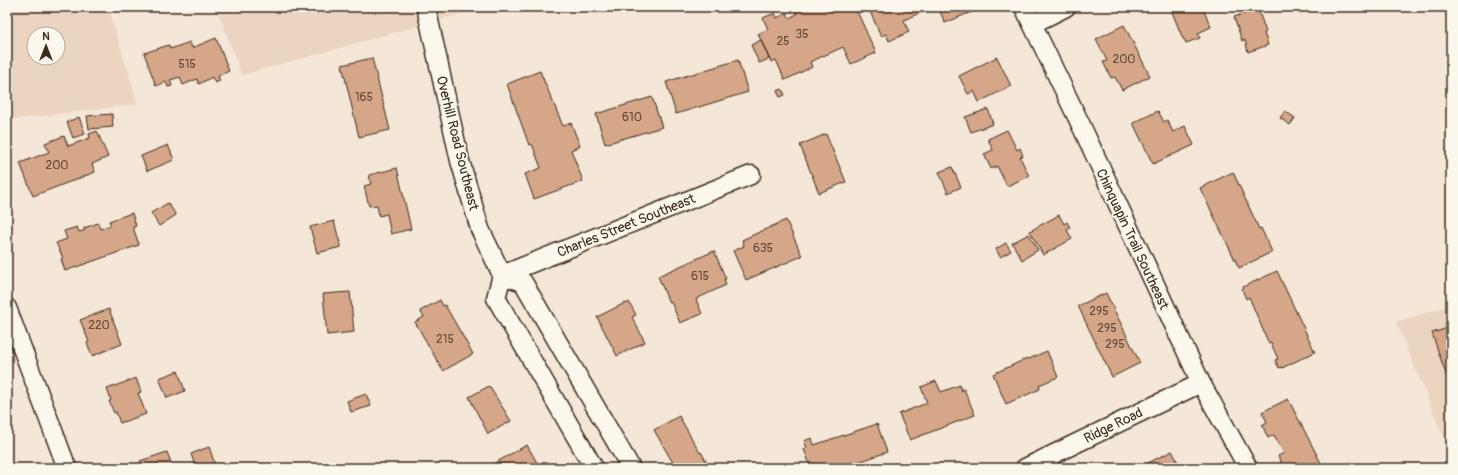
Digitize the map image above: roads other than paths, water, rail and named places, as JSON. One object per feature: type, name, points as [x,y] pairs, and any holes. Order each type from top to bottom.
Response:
[{"type":"street","name":"Overhill Road Southeast","points":[[426,7],[460,161],[480,229],[502,274]]},
{"type":"street","name":"Chinquapin Trail Southeast","points":[[1024,7],[1201,383],[1248,468]]},
{"type":"street","points":[[1032,24],[1066,7]]},
{"type":"street","name":"Charles Street Southeast","points":[[502,274],[751,175]]},
{"type":"street","points":[[594,468],[496,298],[502,274],[524,282],[631,468]]},
{"type":"street","points":[[7,308],[67,468]]},
{"type":"street","name":"Ridge Road","points":[[1025,468],[1201,383]]}]
